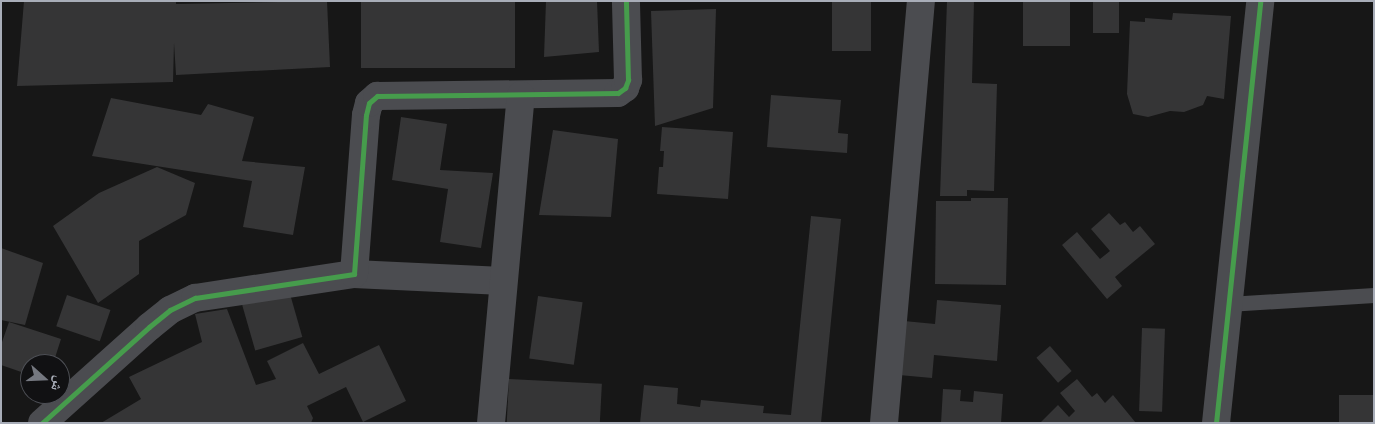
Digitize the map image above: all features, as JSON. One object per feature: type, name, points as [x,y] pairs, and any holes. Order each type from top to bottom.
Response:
[{"type":"street","points":[[354,274],[369,103],[377,96],[618,93],[625,88],[628,80],[626,1]]},
{"type":"street","points":[[884,423],[921,1]]},
{"type":"street","points":[[1216,423],[1260,1]]},
{"type":"street","points":[[491,423],[502,281],[521,95]]},
{"type":"street","points":[[42,423],[149,327],[170,310],[194,298],[354,274],[502,281]]},
{"type":"lane","points":[[1228,304],[1374,295]]},
{"type":"building","points":[[24,1],[176,1],[176,4],[327,1],[330,67],[176,75],[174,43],[173,82],[17,86]]},
{"type":"building","points":[[361,1],[515,1],[515,68],[361,68]]},
{"type":"building","points":[[546,1],[597,1],[599,52],[544,57]]},
{"type":"building","points":[[832,1],[871,1],[871,51],[832,51]]},
{"type":"building","points":[[947,1],[974,1],[972,83],[997,84],[994,191],[967,190],[967,196],[940,196]]},
{"type":"building","points":[[1023,1],[1070,1],[1070,46],[1023,46]]},
{"type":"building","points":[[1093,1],[1119,1],[1119,33],[1093,33]]},
{"type":"building","points":[[716,9],[713,108],[655,126],[651,11]]},
{"type":"building","points":[[1173,13],[1231,16],[1224,99],[1207,96],[1203,105],[1184,112],[1170,111],[1148,117],[1133,114],[1127,94],[1130,21],[1145,22],[1145,18],[1172,20]]},
{"type":"building","points":[[771,95],[841,100],[838,133],[848,134],[847,153],[767,147]]},
{"type":"building","points":[[111,98],[201,115],[208,104],[254,117],[242,161],[305,167],[293,235],[243,227],[252,181],[92,156]]},
{"type":"building","points":[[401,117],[447,124],[440,170],[493,173],[481,248],[440,242],[448,189],[392,180]]},
{"type":"building","points":[[662,127],[733,132],[728,199],[657,194],[659,167],[663,167],[664,151],[660,151]]},
{"type":"building","points":[[553,130],[618,139],[611,217],[539,215]]},
{"type":"building","points":[[157,167],[195,183],[186,215],[139,241],[139,274],[98,303],[53,226],[99,193]]},
{"type":"building","points":[[971,198],[1008,198],[1006,285],[935,284],[936,201],[971,201]]},
{"type":"building","points":[[1109,213],[1120,225],[1125,222],[1133,232],[1140,226],[1155,244],[1115,277],[1122,286],[1107,299],[1062,245],[1077,232],[1100,259],[1110,251],[1091,229]]},
{"type":"building","points":[[811,216],[841,219],[821,423],[640,423],[644,385],[678,388],[677,404],[700,407],[701,400],[764,406],[763,413],[791,415]]},
{"type":"building","points":[[1,248],[43,263],[25,325],[1,320]]},
{"type":"building","points":[[288,287],[302,337],[255,350],[241,301]]},
{"type":"building","points":[[67,295],[110,310],[100,341],[56,326]]},
{"type":"building","points":[[538,296],[583,302],[574,365],[529,358]]},
{"type":"building","points":[[937,300],[1001,305],[997,361],[934,355],[932,378],[899,375],[904,321],[935,324]]},
{"type":"building","points":[[227,309],[256,385],[276,379],[267,361],[303,343],[319,374],[379,345],[406,401],[363,422],[346,387],[307,406],[313,418],[311,423],[101,423],[141,399],[129,377],[202,342],[195,314]]},
{"type":"building","points":[[9,322],[61,339],[56,354],[20,354],[20,372],[1,365],[1,345]]},
{"type":"building","points":[[1142,328],[1165,329],[1162,412],[1139,411]]},
{"type":"building","points":[[1050,346],[1072,371],[1058,383],[1036,358]]},
{"type":"building","points":[[509,379],[602,384],[600,423],[507,423]]},
{"type":"building","points":[[1077,379],[1092,397],[1097,393],[1105,403],[1113,395],[1136,423],[1040,423],[1058,405],[1069,417],[1075,411],[1060,393]]},
{"type":"building","points":[[943,389],[961,390],[960,401],[973,402],[974,391],[1003,394],[1001,423],[941,423]]},
{"type":"building","points":[[1339,395],[1374,395],[1374,423],[1339,423]]},
{"type":"cycle path","points":[[42,423],[149,327],[170,310],[195,298],[354,274],[366,115],[369,103],[377,96],[618,93],[625,88],[628,80],[626,1]]},
{"type":"cycle path","points":[[1216,423],[1260,1]]}]
